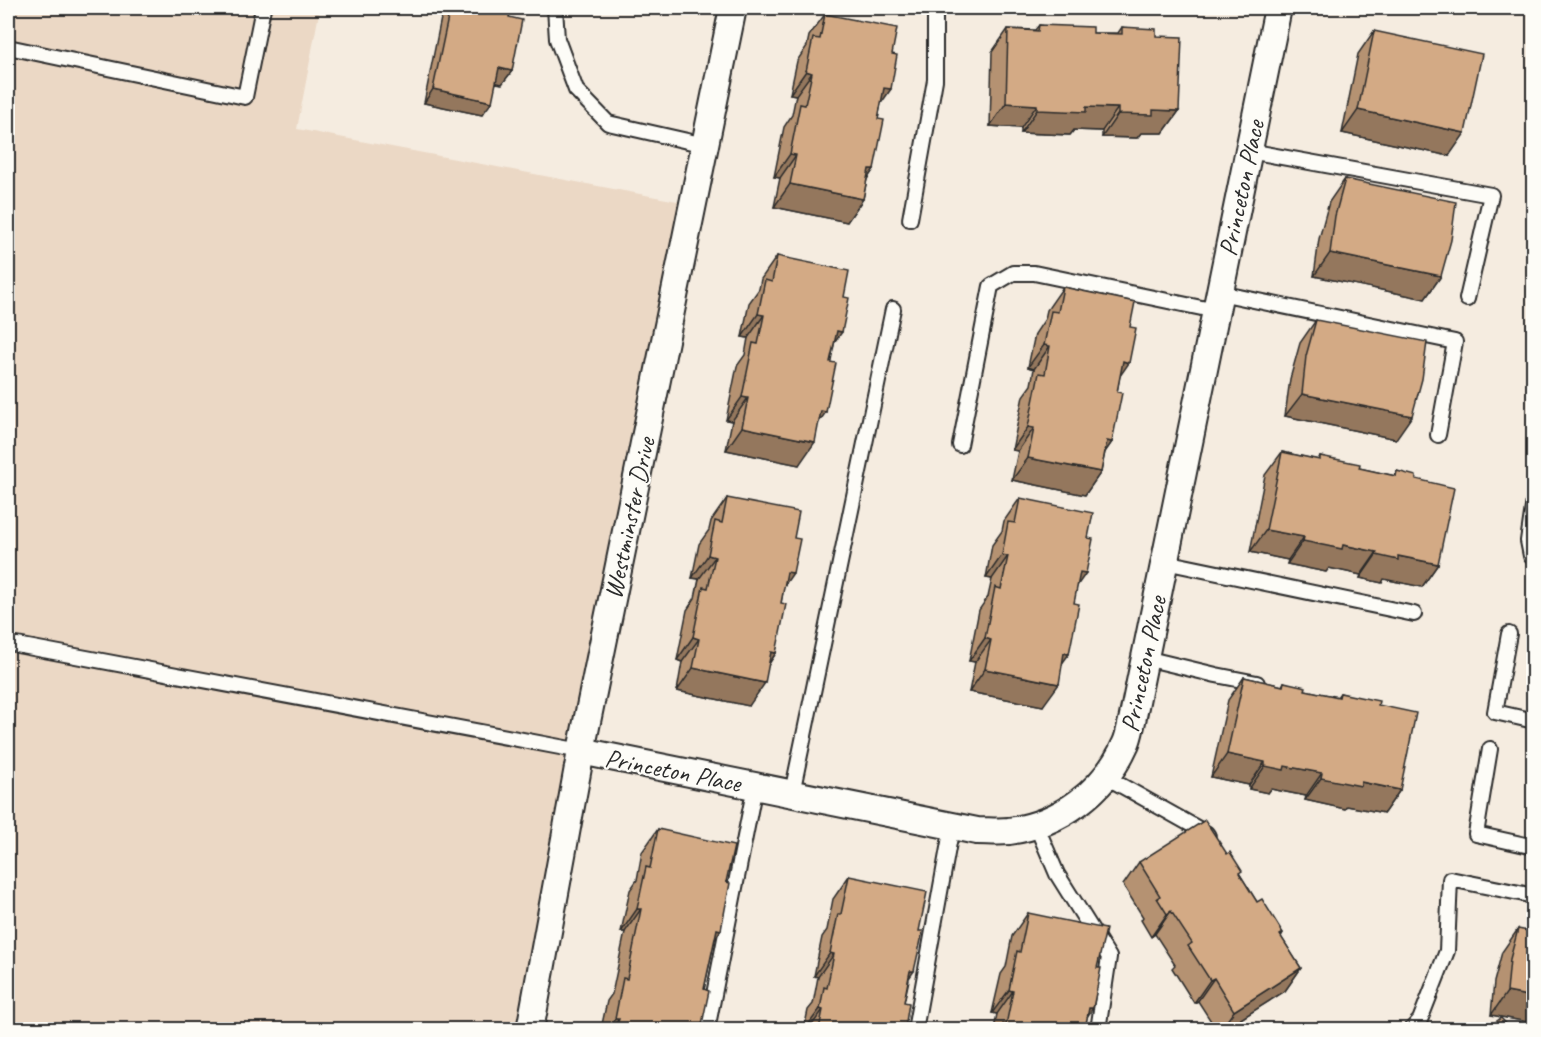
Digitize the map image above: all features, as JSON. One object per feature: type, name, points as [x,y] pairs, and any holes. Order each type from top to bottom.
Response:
[{"type":"street","name":"Westminster Drive","points":[[530,1029],[581,751],[733,8]]},
{"type":"street","name":"Princeton Place","points":[[581,751],[977,831],[1008,831],[1036,825],[1064,813],[1092,793],[1106,777],[1125,744],[1132,721],[1278,8]]},
{"type":"lane","points":[[8,47],[245,97],[263,8]]},
{"type":"lane","points":[[555,8],[557,39],[576,90],[608,123],[705,145]]},
{"type":"lane","points":[[910,219],[935,80],[936,8]]},
{"type":"lane","points":[[1249,151],[1491,195],[1467,299]]},
{"type":"lane","points":[[960,445],[991,286],[1013,273],[1034,273],[1455,342],[1438,435]]},
{"type":"lane","points":[[792,793],[893,309]]},
{"type":"lane","points":[[1533,500],[1528,541],[1533,557]]},
{"type":"lane","points":[[1165,562],[1414,614]]},
{"type":"lane","points":[[1509,634],[1495,712],[1533,721]]},
{"type":"lane","points":[[17,645],[581,751]]},
{"type":"lane","points":[[1145,658],[1270,686]]},
{"type":"lane","points":[[1490,749],[1476,834],[1533,847]]},
{"type":"lane","points":[[1106,777],[1206,833],[1212,842]]},
{"type":"lane","points":[[707,1029],[755,786]]},
{"type":"lane","points":[[1036,825],[1057,874],[1109,957],[1098,1029]]},
{"type":"lane","points":[[915,1029],[952,826]]},
{"type":"lane","points":[[1411,1029],[1420,1020],[1446,951],[1450,879],[1533,896]]},
{"type":"shaded area","points":[[8,8],[320,8],[297,129],[693,204],[530,1029],[8,1029]]},
{"type":"building","points":[[450,8],[511,8],[509,17],[522,20],[512,71],[499,68],[492,102],[433,89]]},
{"type":"building","points":[[825,14],[897,28],[892,54],[897,55],[891,89],[884,88],[878,119],[884,120],[874,169],[869,169],[863,199],[790,184],[796,155],[790,154],[800,104],[805,105],[812,73],[806,71],[813,38],[820,39]]},
{"type":"building","points":[[1039,25],[1093,27],[1093,33],[1122,34],[1122,27],[1156,29],[1156,36],[1182,37],[1179,111],[1153,110],[1153,115],[1118,114],[1118,108],[1086,107],[1086,112],[1037,110],[1037,105],[1006,103],[1008,29],[1038,31]]},
{"type":"building","points":[[1374,31],[1482,54],[1465,133],[1358,110]]},
{"type":"building","points":[[1345,179],[1456,202],[1451,240],[1441,276],[1330,253],[1335,216]]},
{"type":"building","points":[[777,256],[849,271],[844,297],[849,298],[842,332],[837,331],[830,362],[836,363],[826,412],[821,411],[815,442],[742,427],[748,398],[742,397],[753,343],[758,344],[764,315],[758,314],[765,280],[772,282]]},
{"type":"building","points":[[1063,287],[1135,302],[1130,327],[1136,328],[1129,363],[1123,361],[1117,392],[1122,393],[1112,442],[1107,441],[1101,472],[1028,458],[1034,428],[1028,427],[1039,373],[1045,374],[1050,346],[1044,345],[1051,311],[1058,312]]},
{"type":"building","points":[[1316,320],[1427,342],[1422,379],[1412,416],[1302,394],[1306,356]]},
{"type":"building","points":[[1282,452],[1320,460],[1320,456],[1360,464],[1359,468],[1396,476],[1397,471],[1416,476],[1416,479],[1454,488],[1438,564],[1398,556],[1398,560],[1376,555],[1377,552],[1343,545],[1342,549],[1303,541],[1304,537],[1266,530]]},
{"type":"building","points":[[727,498],[799,512],[794,538],[800,539],[793,573],[787,572],[781,603],[786,604],[776,653],[771,652],[765,683],[693,668],[699,639],[693,637],[703,587],[708,588],[715,557],[708,555],[715,521],[722,523]]},
{"type":"building","points":[[1020,498],[1093,513],[1088,538],[1093,539],[1086,573],[1080,572],[1074,603],[1079,604],[1069,654],[1064,653],[1059,684],[985,669],[991,640],[985,638],[995,587],[1001,589],[1008,556],[1002,555],[1008,522],[1015,523]]},
{"type":"building","points":[[1244,677],[1283,686],[1284,682],[1306,687],[1305,690],[1339,697],[1340,693],[1379,701],[1378,705],[1416,713],[1400,790],[1361,782],[1361,786],[1321,778],[1322,773],[1285,766],[1284,770],[1265,766],[1265,762],[1227,754]]},
{"type":"building","points":[[1205,820],[1227,854],[1230,852],[1242,871],[1239,873],[1257,902],[1262,899],[1283,933],[1280,935],[1301,968],[1234,1011],[1214,978],[1210,980],[1188,946],[1192,943],[1171,911],[1167,914],[1157,898],[1160,896],[1139,862]]},
{"type":"building","points":[[658,829],[734,846],[726,882],[730,883],[721,930],[717,929],[704,989],[709,991],[701,1029],[616,1029],[619,1019],[615,1019],[623,978],[627,979],[641,909],[637,909],[646,867],[650,868]]},
{"type":"building","points":[[849,876],[927,892],[919,931],[923,931],[914,971],[910,971],[904,1002],[909,1003],[905,1028],[819,1029],[824,987],[827,988],[834,954],[830,953]]},
{"type":"building","points":[[1028,913],[1106,929],[1097,968],[1101,968],[1093,1008],[1089,1008],[1085,1029],[1002,1029],[1003,1024],[1006,1025],[1013,991],[1009,990]]},
{"type":"building","points":[[1518,929],[1533,932],[1533,997],[1507,992],[1510,959]]},
{"type":"building","points":[[1501,1018],[1511,1029],[1486,1029]]}]
